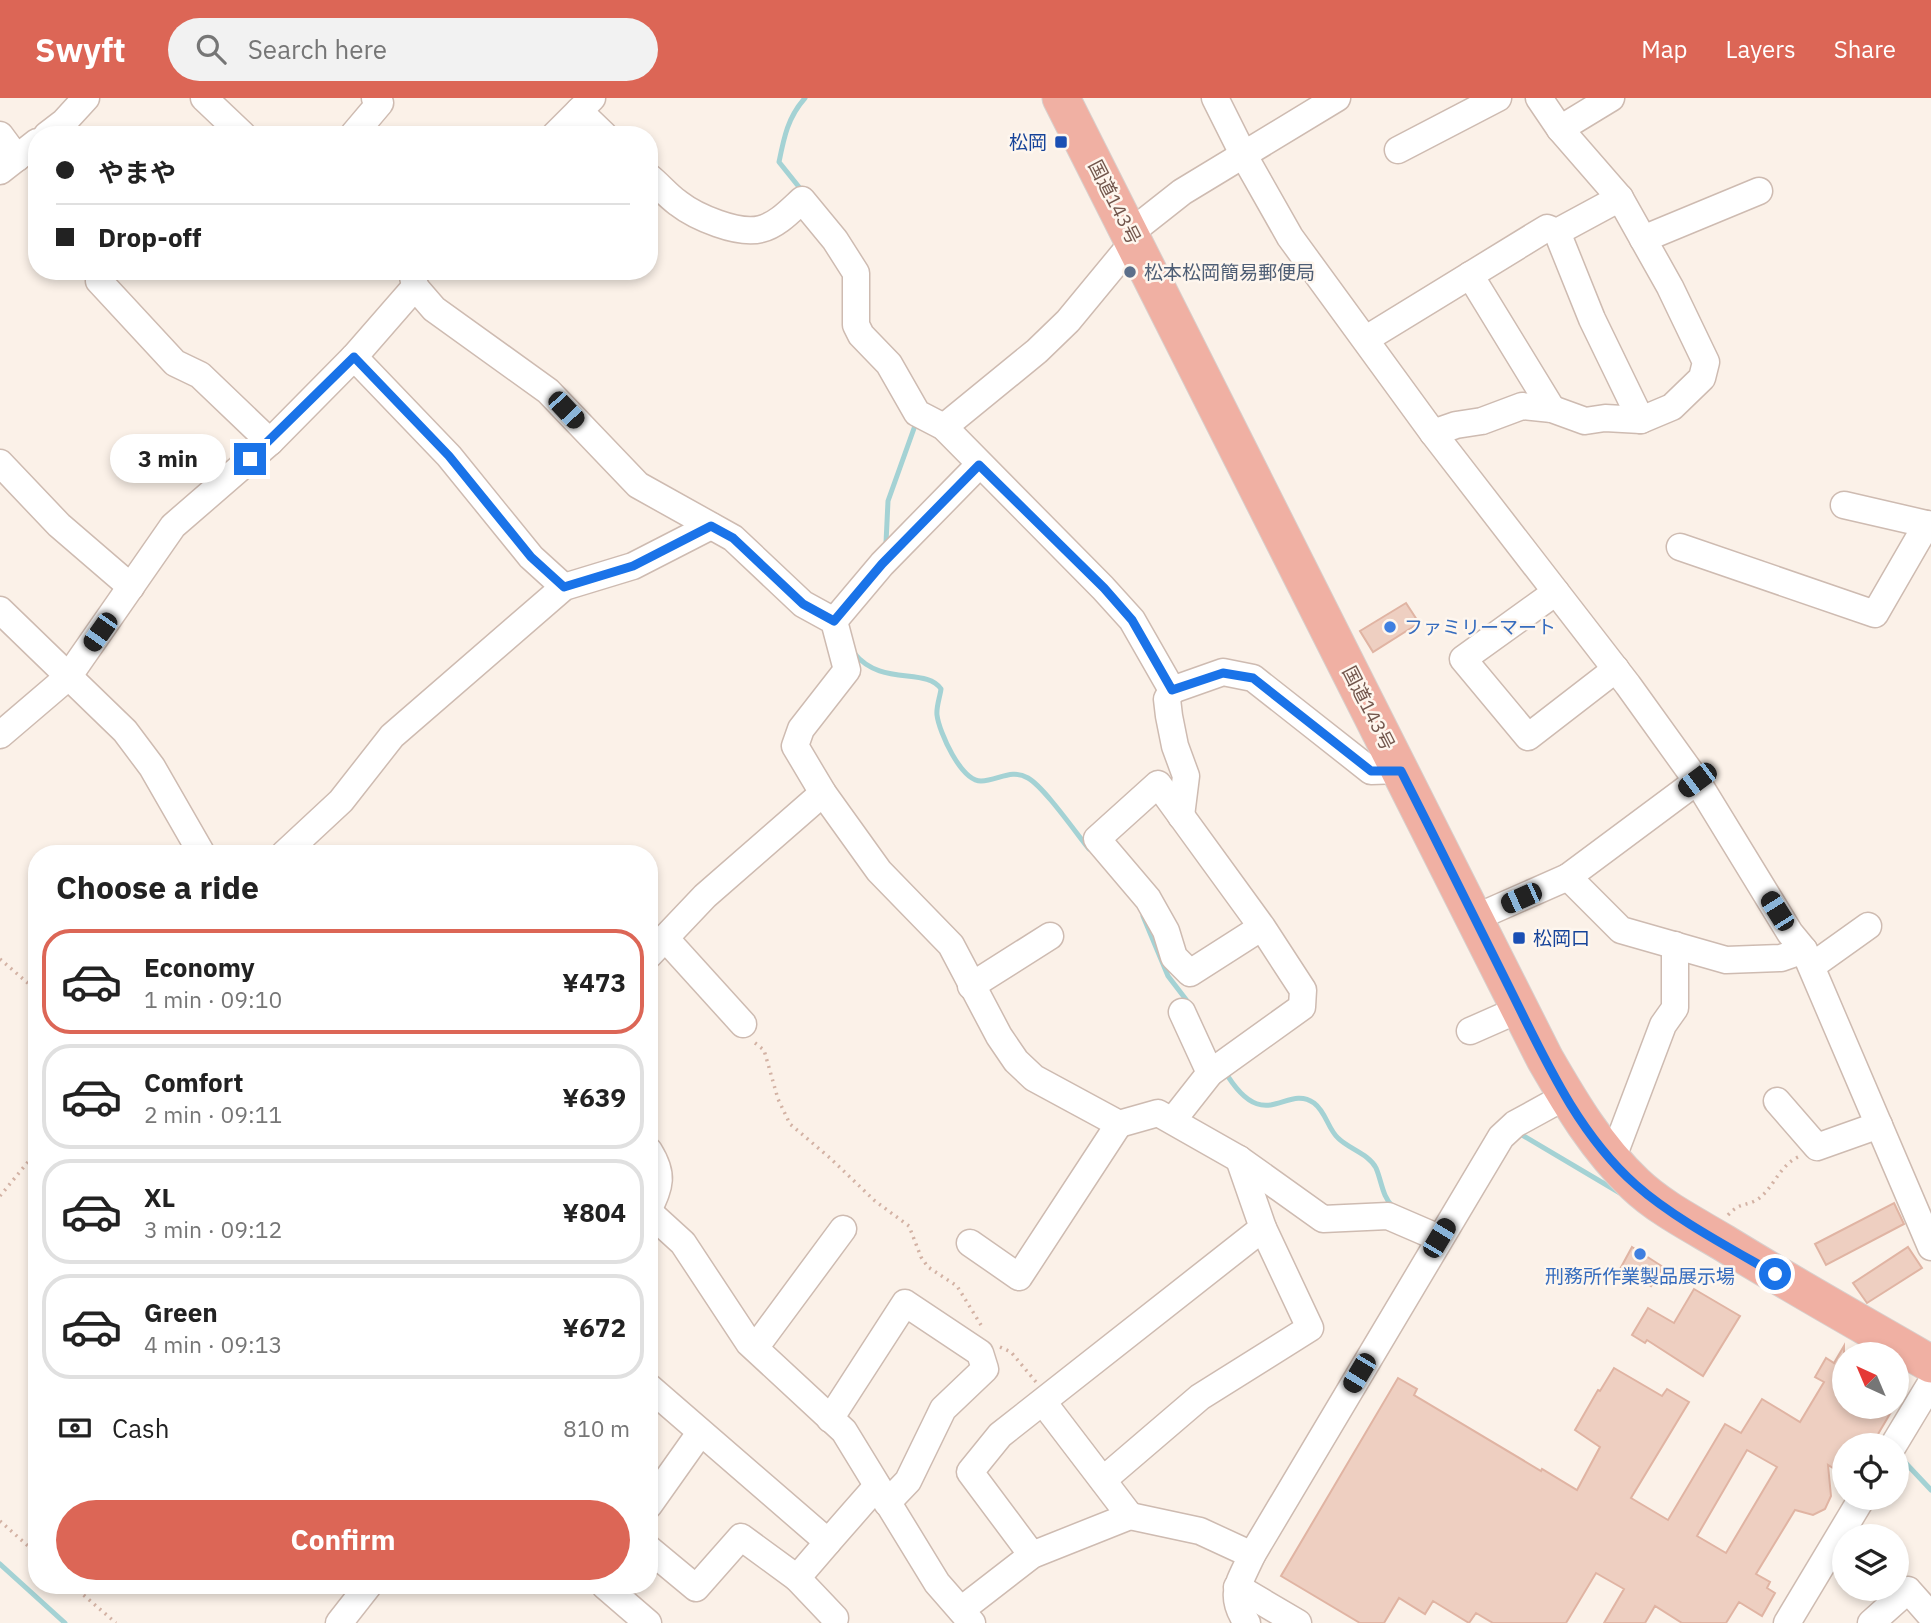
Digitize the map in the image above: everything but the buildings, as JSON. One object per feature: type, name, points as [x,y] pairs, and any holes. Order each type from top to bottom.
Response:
[{"type":"highway","name":"国道143号","points":[[1062,98],[1520,1009],[1566,1096],[1589,1132],[1637,1186],[1667,1208],[1931,1364]]},
{"type":"street","points":[[59,126],[86,98]]},
{"type":"street","points":[[204,98],[224,126]]},
{"type":"street","points":[[361,126],[380,103],[375,98]]},
{"type":"street","points":[[1215,98],[1290,237],[1433,433],[1616,669],[1697,780],[1808,958],[1931,1247]]},
{"type":"street","points":[[928,419],[1045,343],[1068,321],[1132,237],[1182,192],[1337,98]]},
{"type":"street","points":[[1398,150],[1498,98]]},
{"type":"street","points":[[1433,433],[1456,425],[1482,421],[1522,406],[1552,409],[1586,421],[1605,418],[1641,420],[1672,407],[1702,378],[1706,362],[1670,287],[1620,198],[1560,129],[1539,98]]},
{"type":"street","points":[[1560,129],[1608,99]]},
{"type":"street","points":[[564,126],[586,105],[599,126]]},
{"type":"street","points":[[0,135],[18,157]]},
{"type":"street","points":[[658,185],[678,204],[730,228],[762,229],[778,221],[802,201],[835,240],[856,273],[856,325],[861,335],[889,364],[928,419],[979,465],[1104,588],[1132,620],[1172,690]]},
{"type":"street","points":[[1643,239],[1759,191]]},
{"type":"street","points":[[1557,232],[1620,198]]},
{"type":"street","points":[[1366,339],[1547,228],[1557,232],[1592,319],[1641,420]]},
{"type":"street","points":[[1470,275],[1552,409]]},
{"type":"street","points":[[0,735],[68,677],[173,526],[270,442],[354,357],[412,280]]},
{"type":"street","points":[[414,280],[434,309],[548,391],[638,485],[733,538],[803,604],[834,621],[847,670],[801,729],[794,746],[823,793],[879,871],[951,945],[999,1036],[1016,1061],[1034,1078],[1119,1124]]},
{"type":"street","points":[[99,281],[175,363],[200,375],[270,442]]},
{"type":"street","points":[[354,357],[449,456],[531,557],[564,587]]},
{"type":"street","points":[[0,463],[59,525],[131,587]]},
{"type":"street","points":[[834,621],[882,564],[979,465]]},
{"type":"street","points":[[1680,547],[1875,614],[1929,525],[1844,505]]},
{"type":"street","points":[[294,845],[341,801],[392,736],[564,587],[633,566],[711,526]]},
{"type":"street","points":[[1556,592],[1462,659],[1528,737],[1616,669]]},
{"type":"street","points":[[0,610],[125,731],[152,767],[197,845]]},
{"type":"street","points":[[1181,816],[1186,776],[1175,746],[1167,699],[1172,690],[1223,673],[1253,678],[1371,771],[1401,771]]},
{"type":"street","points":[[1475,918],[1568,877],[1697,780]]},
{"type":"street","points":[[1173,1120],[1217,1069],[1302,1007],[1303,990],[1262,927],[1158,784],[1097,839],[1148,899],[1166,931],[1174,957],[1190,973],[1262,927]]},
{"type":"street","points":[[658,946],[705,896],[823,793]]},
{"type":"street","points":[[1568,877],[1621,930],[1726,960],[1808,958],[1868,926]]},
{"type":"street","points":[[971,986],[1050,936]]},
{"type":"street","points":[[1612,1160],[1663,1025],[1675,1008],[1675,945]]},
{"type":"street","points":[[658,948],[743,1024]]},
{"type":"street","points":[[1470,1031],[1520,1009]]},
{"type":"street","points":[[1182,1012],[1217,1069]]},
{"type":"street","points":[[1247,1623],[1237,1607],[1237,1587],[1252,1555],[1439,1238],[1508,1130],[1566,1096]]},
{"type":"street","points":[[1777,1101],[1817,1147],[1879,1125]]},
{"type":"street","points":[[970,1242],[1019,1277],[1119,1124],[1158,1113],[1239,1159],[1323,1219],[1388,1216],[1439,1238]]},
{"type":"street","points":[[1103,1480],[1200,1397],[1310,1328],[1263,1228],[1239,1159]]},
{"type":"street","points":[[658,1219],[683,1243],[755,1348],[844,1431],[937,1583],[966,1616],[1032,1555],[1130,1516],[1200,1531],[1252,1555]]},
{"type":"street","points":[[1032,1555],[970,1472],[1000,1435],[1263,1228]]},
{"type":"street","points":[[755,1348],[843,1229]]},
{"type":"street","points":[[797,1578],[828,1542],[882,1494],[908,1481],[943,1409],[985,1369],[980,1353],[905,1303],[830,1419]]},
{"type":"street","points":[[1901,1433],[1931,1383]]},
{"type":"street","points":[[658,1395],[828,1542]]},
{"type":"street","points":[[1046,1399],[1130,1516]]},
{"type":"street","points":[[658,1492],[700,1433]]},
{"type":"street","points":[[1787,1623],[1855,1510]]},
{"type":"street","points":[[658,1556],[696,1588],[741,1537],[797,1578],[835,1618]]},
{"type":"street","points":[[1237,1587],[1298,1623]]},
{"type":"street","points":[[1871,1623],[1908,1590],[1931,1616]]},
{"type":"street","points":[[339,1623],[362,1594]]},
{"type":"street","points":[[614,1594],[648,1623]]},
{"type":"path","points":[[0,959],[28,983]]},
{"type":"path","points":[[743,1024],[757,1046],[764,1051],[778,1099],[790,1124],[875,1201],[909,1226],[921,1257],[935,1273],[957,1286],[983,1328]]},
{"type":"path","points":[[1710,1234],[1737,1205],[1758,1199],[1790,1161],[1817,1147]]},
{"type":"path","points":[[0,1196],[28,1161]]},
{"type":"path","points":[[998,1346],[1011,1352],[1046,1399]]},
{"type":"path","points":[[0,1521],[28,1546]]},
{"type":"path","points":[[82,1594],[116,1623]]},
{"type":"waterway","points":[[803,192],[779,162],[791,120],[805,98]]},
{"type":"waterway","points":[[886,543],[888,501],[917,420]]},
{"type":"waterway","points":[[854,653],[877,670],[934,683],[941,689],[937,712],[942,732],[952,754],[966,773],[981,781],[1016,774],[1028,778],[1051,800],[1089,849]]},
{"type":"waterway","points":[[1143,916],[1168,976],[1191,1006]]},
{"type":"waterway","points":[[1224,1070],[1238,1090],[1251,1101],[1262,1105],[1293,1099],[1314,1103],[1338,1138],[1373,1163],[1384,1194],[1393,1207]]},
{"type":"waterway","points":[[1517,1132],[1620,1193]]},
{"type":"waterway","points":[[1909,1467],[1931,1490]]},
{"type":"waterway","points":[[0,1564],[28,1589]]},
{"type":"waterway","points":[[33,1594],[65,1623]]},
{"type":"place","name":"松岡","points":[[1061,142]]},
{"type":"place","name":"松本松岡簡易郵便局","points":[[1130,272]]},
{"type":"place","name":"ファミリーマート","points":[[1390,627]]},
{"type":"place","name":"松岡口","points":[[1519,938]]},
{"type":"place","name":"刑務所作業製品展示場","points":[[1640,1254]]},
{"type":"route","points":[[250,459],[354,357],[449,456],[531,557],[564,587],[633,566],[711,526],[733,538],[803,604],[834,621],[882,564],[979,465],[1104,588],[1132,620],[1172,690],[1223,673],[1253,678],[1371,771],[1401,771],[1545,1059],[1589,1132],[1637,1186],[1667,1208],[1775,1274]]}]
